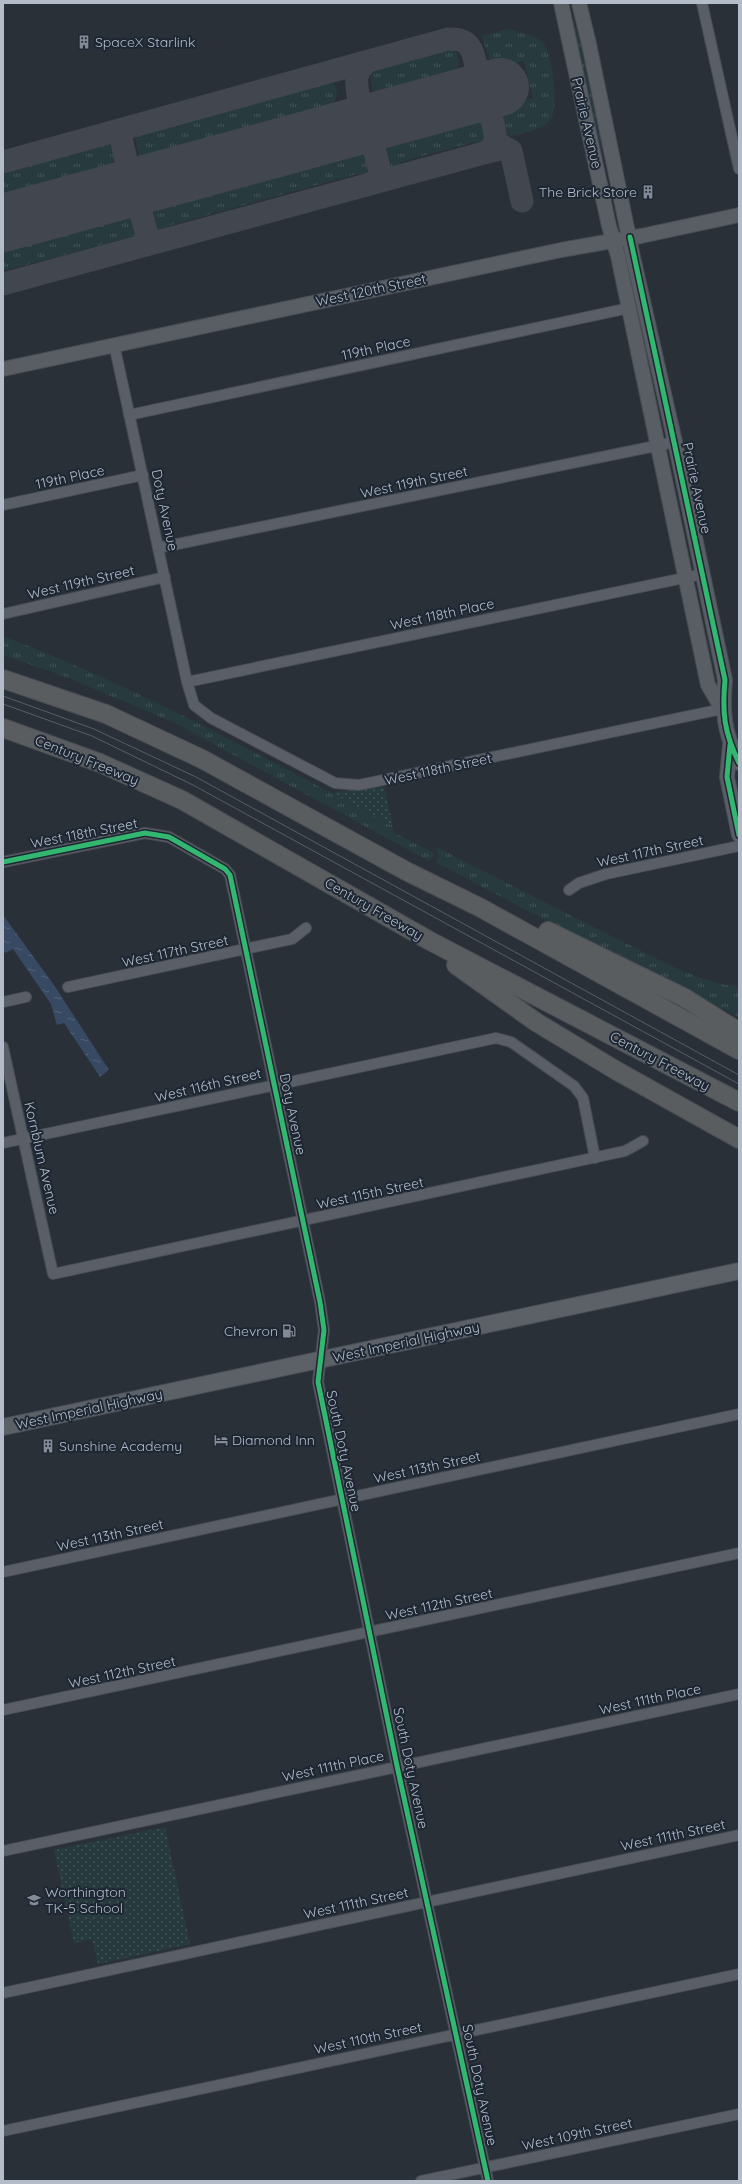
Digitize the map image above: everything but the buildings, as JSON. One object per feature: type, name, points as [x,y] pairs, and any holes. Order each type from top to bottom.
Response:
[{"type":"highway","points":[[3,679],[106,714],[202,759],[406,870],[481,908],[739,1050]]},
{"type":"highway","name":"Century Freeway","points":[[3,728],[100,763],[182,800],[430,941],[739,1102]]},
{"type":"highway","points":[[481,908],[539,926],[685,998],[739,1032]]},
{"type":"highway","points":[[430,941],[459,967],[536,1022],[617,1072],[734,1135]]},
{"type":"main road","name":"Prairie Avenue","points":[[561,3],[609,226],[614,240],[708,685],[722,708],[735,744],[739,763]]},
{"type":"main road","name":"Prairie Avenue","points":[[579,3],[675,442],[725,680],[722,708]]},
{"type":"main road","name":"West 120th Street","points":[[3,369],[114,344],[739,215]]},
{"type":"main road","name":"Prairie Avenue","points":[[735,744],[727,777],[739,835]]},
{"type":"main road","name":"West Imperial Highway","points":[[3,1427],[739,1271]]},
{"type":"street","points":[[702,3],[739,169]]},
{"type":"street","name":"119th Place","points":[[129,415],[628,308]]},
{"type":"street","name":"Doty Avenue","points":[[114,344],[187,682]]},
{"type":"street","name":"West 119th Street","points":[[158,548],[675,442]]},
{"type":"street","name":"119th Place","points":[[3,505],[143,475]]},
{"type":"street","name":"West 118th Place","points":[[187,682],[703,574]]},
{"type":"street","name":"West 119th Street","points":[[3,614],[165,577]]},
{"type":"street","name":"West 118th Street","points":[[187,682],[194,705],[212,718],[335,783],[347,786],[371,783],[722,708]]},
{"type":"street","name":"West 118th Street","points":[[3,862],[131,835],[156,833],[169,837],[225,869],[230,875]]},
{"type":"street","name":"West 117th Street","points":[[569,890],[579,883],[606,874],[739,846]]},
{"type":"street","name":"Doty Avenue","points":[[230,875],[320,1302],[324,1330],[321,1360]]},
{"type":"street","name":"West 117th Street","points":[[68,987],[292,939],[306,928]]},
{"type":"street","points":[[3,1002],[26,997]]},
{"type":"street","name":"West 116th Street","points":[[3,1143],[274,1084],[496,1038],[511,1042],[574,1086],[579,1092],[583,1098],[595,1158]]},
{"type":"street","name":"Kornblum Avenue","points":[[3,1048],[53,1274]]},
{"type":"street","name":"West 115th Street","points":[[53,1274],[595,1158],[625,1151],[642,1142]]},
{"type":"street","name":"South Doty Avenue","points":[[321,1360],[318,1382],[397,1766],[457,2033],[488,2181]]},
{"type":"street","name":"West 113th Street","points":[[3,1572],[739,1414]]},
{"type":"street","name":"West 112th Street","points":[[3,1710],[739,1553]]},
{"type":"street","name":"West 111th Place","points":[[3,1851],[739,1694]]},
{"type":"street","name":"West 111th Street","points":[[3,1993],[739,1835]]},
{"type":"street","name":"West 110th Street","points":[[3,2131],[739,1974]]},
{"type":"street","name":"West 109th Street","points":[[421,2181],[739,2114]]},
{"type":"green space","points":[[568,4],[582,45],[618,218],[605,157],[598,141]]},
{"type":"green space","points":[[509,29],[531,36],[543,43],[552,69],[555,94],[553,114],[546,124],[532,131],[510,136],[501,131],[497,111],[501,106],[533,98],[524,61],[492,69],[482,36]]},
{"type":"green space","points":[[448,48],[457,53],[459,62],[454,74],[447,80],[443,82],[441,77],[384,93],[385,97],[383,98],[374,94],[371,84],[371,74],[375,69]]},
{"type":"green space","points":[[329,81],[334,83],[337,94],[333,104],[326,109],[143,159],[140,157],[135,138],[139,133]]},
{"type":"green space","points":[[476,113],[480,115],[486,126],[487,135],[483,143],[476,145],[475,142],[400,162],[401,166],[391,167],[386,162],[381,147],[383,142],[389,138],[390,142],[473,119],[472,114]]},
{"type":"green space","points":[[107,142],[110,144],[115,162],[113,167],[3,197],[3,170]]},
{"type":"green space","points":[[355,146],[362,146],[366,152],[370,166],[365,175],[358,177],[357,174],[168,226],[168,229],[157,230],[153,225],[149,208],[151,203],[155,201],[157,206],[356,151]]},
{"type":"green space","points":[[125,210],[133,212],[136,218],[138,232],[134,238],[128,240],[127,238],[3,271],[3,247],[126,214]]},
{"type":"green space","points":[[3,636],[103,678],[200,724],[392,825],[394,833],[434,853],[434,855],[429,861],[173,722],[61,675],[3,655]]},
{"type":"green space","points":[[383,784],[393,825],[332,793]]},
{"type":"green space","points":[[438,848],[676,968],[707,980],[739,987],[739,1017],[554,925],[436,862],[439,857],[436,849]]},
{"type":"green space","points":[[165,1827],[190,1944],[98,1964],[92,1939],[74,1943],[54,1850]]},
{"type":"water","points":[[3,915],[54,985],[109,1070],[100,1077],[64,1023],[57,1025],[51,1004],[13,949],[5,953],[3,950]]},
{"type":"taxiway","points":[[3,162],[448,39],[466,43],[474,55],[476,66],[474,81],[465,92],[453,100],[475,98],[483,102],[486,106],[492,119],[495,133],[495,144],[493,148],[484,153]]},
{"type":"taxiway","points":[[368,61],[360,69],[357,78],[359,102],[358,111],[353,120],[342,130],[357,130],[366,134],[372,142],[380,175],[375,181],[369,184]]},
{"type":"taxiway","points":[[125,129],[121,136],[127,168],[126,175],[122,181],[106,195],[126,197],[139,207],[148,237],[146,243],[139,247]]},
{"type":"taxiway","points":[[499,144],[511,151],[522,201]]},
{"type":"taxiway","points":[[3,284],[484,153],[504,148],[511,151]]},
{"type":"runway","points":[[3,223],[500,87]]},
{"type":"tram line","points":[[3,696],[94,729],[196,777],[739,1075]]},
{"type":"tram line","points":[[3,704],[92,736],[193,785],[739,1084]]},
{"type":"cycle path","points":[[630,237],[725,680],[724,713],[727,732],[739,763]]},
{"type":"cycle path","points":[[730,745],[727,777],[739,835]]},
{"type":"cycle path","points":[[3,862],[145,833],[169,837],[225,869],[230,875],[320,1302],[324,1330],[318,1382],[397,1766],[488,2181]]},
{"type":"place","name":"SpaceX Starlink","points":[[84,42]]},
{"type":"place","name":"The Brick Store","points":[[648,192]]},
{"type":"place","name":"Chevron","points":[[289,1331]]},
{"type":"place","name":"Diamond Inn","points":[[221,1440]]},
{"type":"place","name":"Sunshine Academy","points":[[48,1446]]},
{"type":"place","name":"Worthington TK-5 School","points":[[34,1900]]}]
